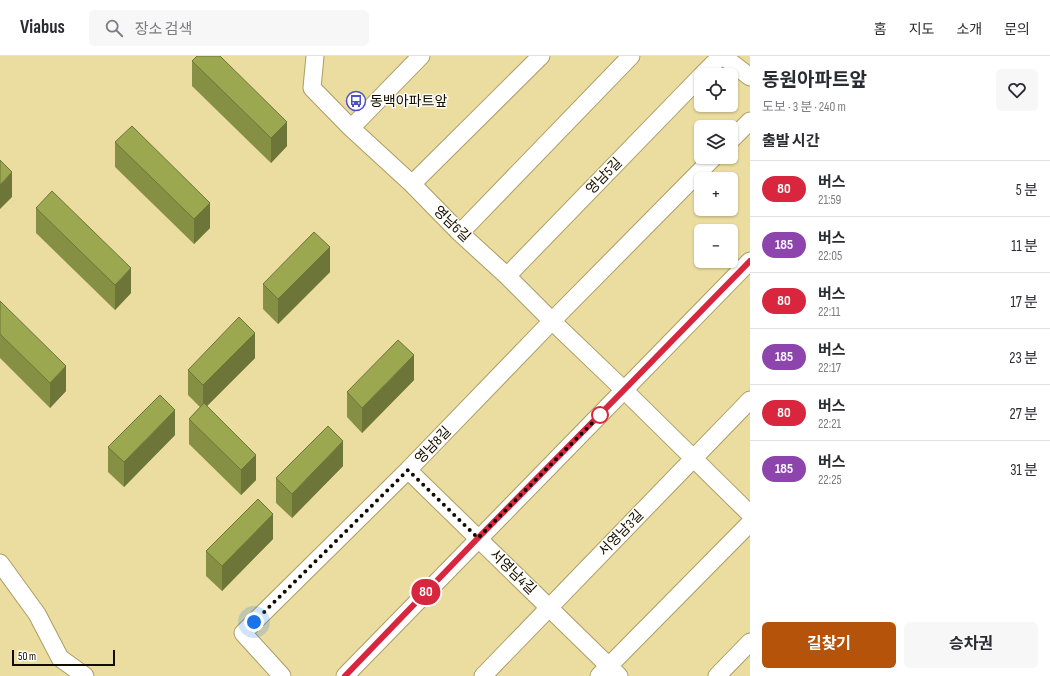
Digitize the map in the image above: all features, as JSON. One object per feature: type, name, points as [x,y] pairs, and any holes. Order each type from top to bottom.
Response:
[{"type":"street","name":"영남6길","points":[[315,56],[312,88],[351,128],[412,184],[460,233],[507,276],[624,390]]},
{"type":"street","points":[[351,128],[422,56]]},
{"type":"street","points":[[412,184],[541,56]]},
{"type":"street","points":[[460,233],[631,56]]},
{"type":"street","name":"영남5길","points":[[710,68],[722,56],[750,77]]},
{"type":"street","name":"영남5길","points":[[507,276],[694,84]]},
{"type":"street","points":[[738,133],[750,121]]},
{"type":"street","points":[[552,321],[707,164]]},
{"type":"street","points":[[345,676],[750,261]]},
{"type":"street","name":"영남8길","points":[[282,676],[243,633],[408,470],[552,321]]},
{"type":"street","points":[[624,390],[750,514]]},
{"type":"street","name":"서영남3길","points":[[549,608],[750,400]]},
{"type":"street","name":"서영남4길","points":[[408,470],[549,608],[609,673]]},
{"type":"street","points":[[609,673],[750,523]]},
{"type":"street","points":[[0,563],[37,614],[60,658],[85,676]]},
{"type":"street","points":[[483,676],[549,608]]},
{"type":"street","points":[[717,676],[750,642]]},
{"type":"building","points":[[197,56],[220,56],[287,122],[271,138],[192,61]]},
{"type":"building","points":[[132,126],[210,203],[194,219],[115,142]]},
{"type":"building","points":[[0,160],[12,172],[0,185]]},
{"type":"building","points":[[52,191],[131,268],[115,285],[36,208]]},
{"type":"building","points":[[314,232],[330,247],[278,299],[263,284]]},
{"type":"building","points":[[0,301],[66,366],[50,383],[0,334]]},
{"type":"building","points":[[239,317],[255,333],[203,385],[188,370]]},
{"type":"building","points":[[398,340],[414,355],[362,408],[347,392]]},
{"type":"building","points":[[160,395],[175,410],[124,462],[108,447]]},
{"type":"building","points":[[204,403],[256,455],[241,470],[189,419]]},
{"type":"building","points":[[328,426],[343,441],[292,494],[276,478]]},
{"type":"building","points":[[258,499],[273,514],[222,566],[206,551]]},
{"type":"bus line","name":"80","points":[[345,676],[750,261]]},
{"type":"place","name":"동백아파트앞","points":[[356,101]]},
{"type":"route","points":[[254,622],[408,470],[478,538],[602,413],[600,415]]}]
